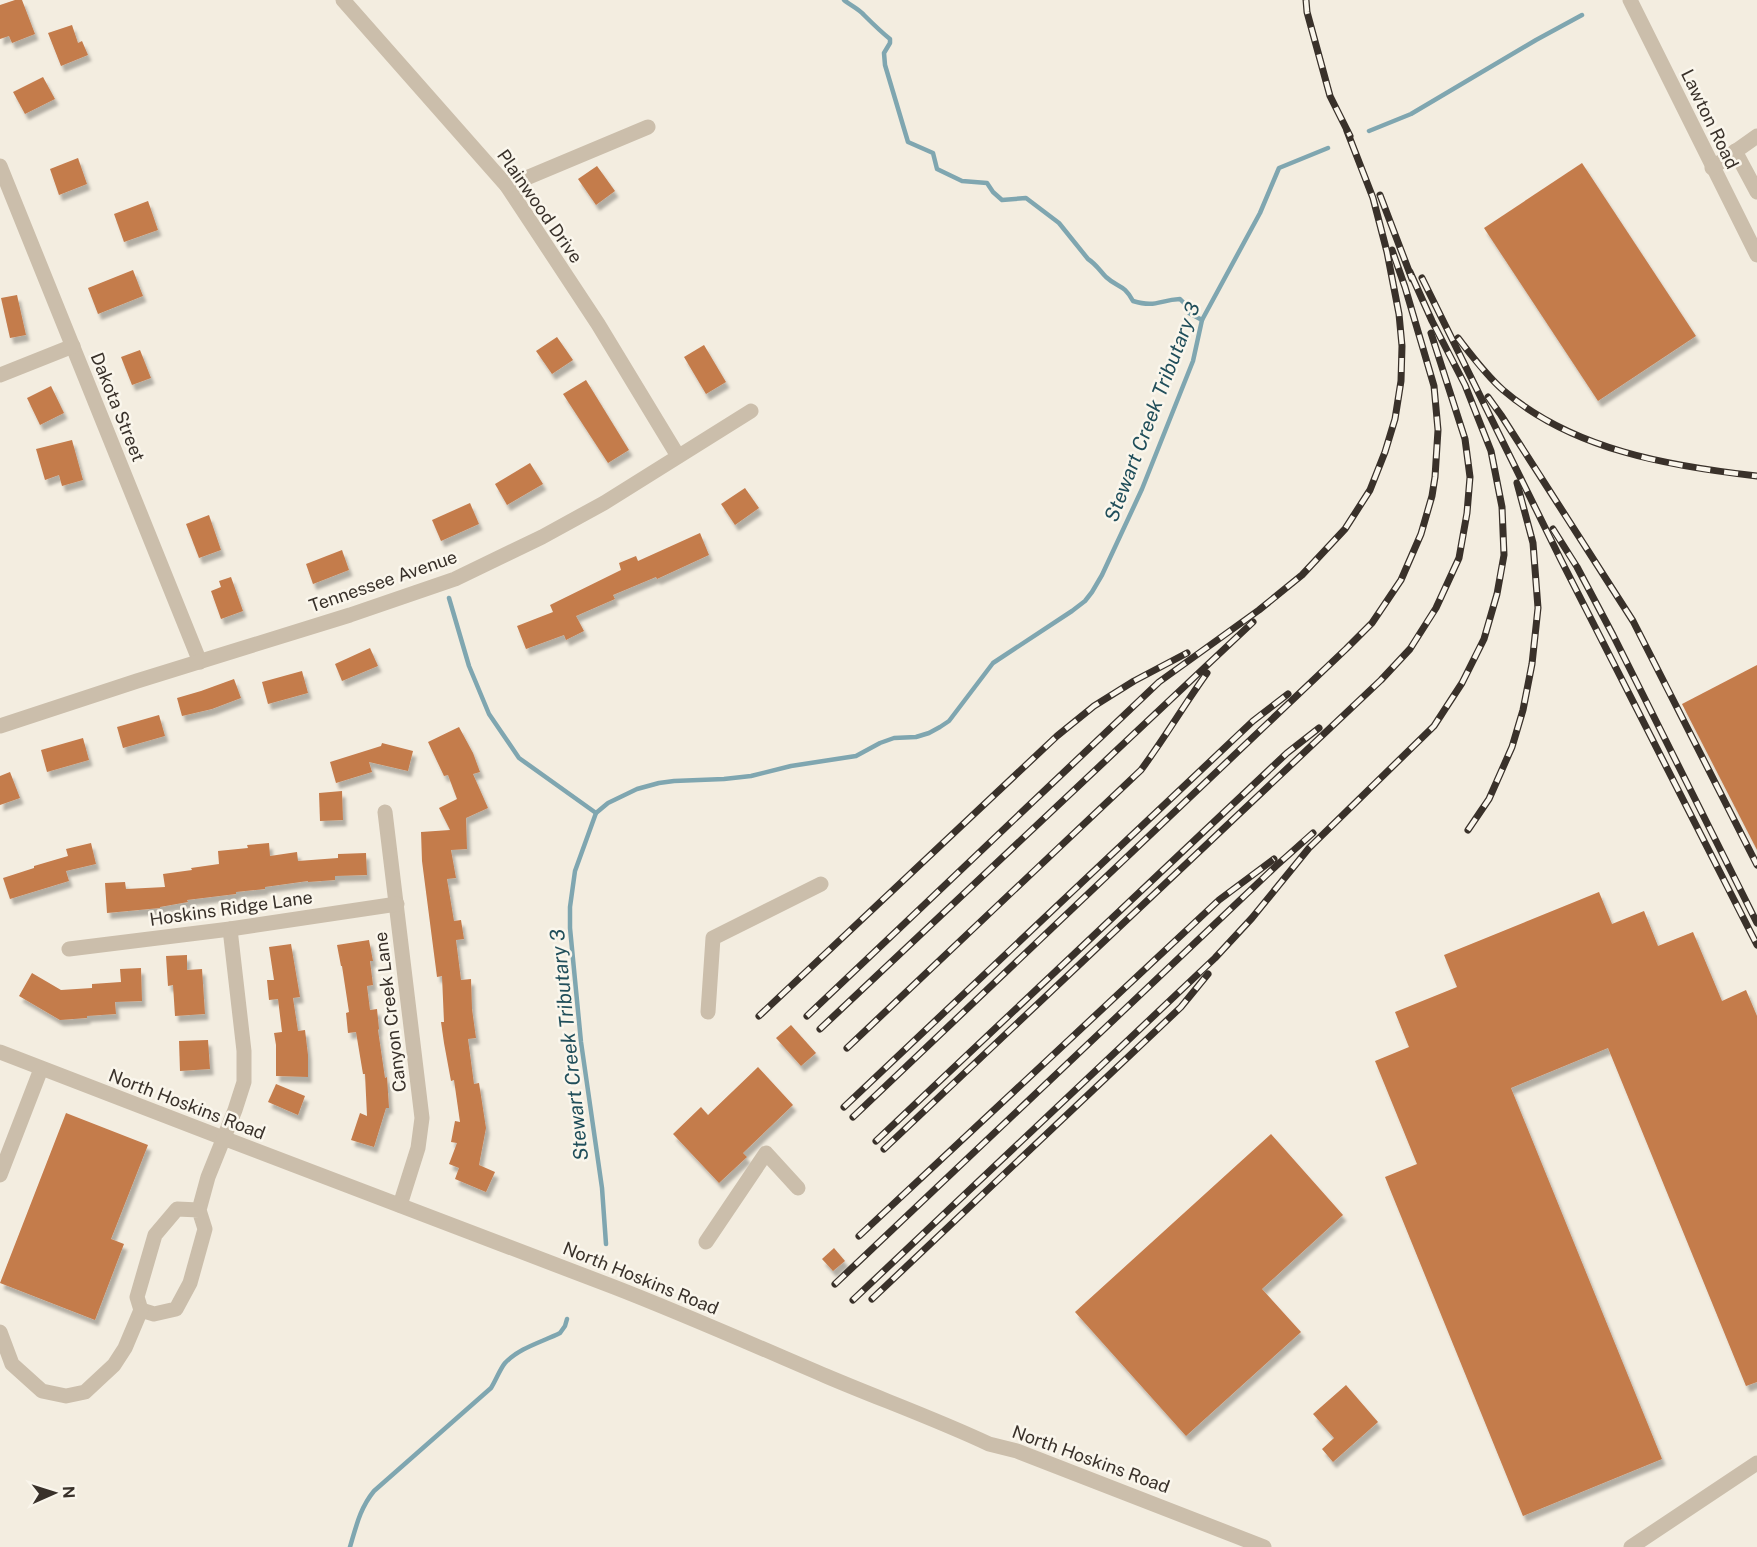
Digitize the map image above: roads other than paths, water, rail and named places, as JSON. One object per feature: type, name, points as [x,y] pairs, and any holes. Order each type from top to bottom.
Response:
[{"type":"street","name":"Plainwood Drive","points":[[343,0],[507,186],[598,324],[678,456]]},
{"type":"street","name":"Lawton Road","points":[[1630,0],[1757,255]]},
{"type":"street","points":[[507,186],[648,127]]},
{"type":"street","points":[[1712,168],[1757,136]]},
{"type":"street","points":[[1735,152],[1752,171],[1757,192]]},
{"type":"street","name":"Dakota Street","points":[[0,166],[200,662]]},
{"type":"street","points":[[0,375],[73,346]]},
{"type":"street","name":"Tennessee Avenue","points":[[0,726],[351,615],[455,579],[542,537],[604,503],[752,411]]},
{"type":"street","name":"Canyon Creek Lane","points":[[386,812],[422,1118],[418,1148],[400,1205]]},
{"type":"street","points":[[708,1012],[713,938],[821,884]]},
{"type":"street","name":"Hoskins Ridge Lane","points":[[69,948],[397,904]]},
{"type":"street","points":[[141,1310],[154,1314],[176,1309],[190,1283],[205,1229],[199,1210],[208,1177],[244,1082],[245,1070],[230,928]]},
{"type":"street","name":"North Hoskins Road","points":[[0,1052],[701,1323],[989,1444],[1017,1450],[1264,1547]]},
{"type":"street","points":[[0,1175],[41,1069]]},
{"type":"street","points":[[706,1242],[766,1153],[798,1188]]},
{"type":"street","points":[[0,1332],[12,1364],[42,1392],[66,1396],[86,1392],[114,1365],[125,1348],[141,1310],[137,1297],[154,1235],[177,1209],[199,1210]]},
{"type":"street","points":[[1630,1547],[1757,1462]]},
{"type":"waterway","points":[[844,0],[860,11],[890,39],[884,53],[885,65],[908,142],[933,153],[937,169],[962,181],[987,183],[1002,200],[1026,198],[1059,223],[1088,259],[1106,277],[1124,289],[1133,301],[1152,304],[1180,299],[1189,313],[1202,320]]},
{"type":"waterway","name":"Stewart Creek Tributary 3","points":[[1369,131],[1411,114],[1582,15]]},
{"type":"waterway","name":"Stewart Creek Tributary 3","points":[[606,1244],[602,1188],[581,1042],[570,928],[570,907],[575,871],[596,813],[608,803],[637,789],[659,783],[751,776],[791,766],[856,756],[894,738],[916,737],[929,733],[949,721],[993,663],[1085,601],[1102,575],[1142,489],[1193,361],[1202,320],[1260,213],[1279,168],[1328,148]]},
{"type":"waterway","points":[[449,598],[469,666],[489,714],[519,758],[596,813]]},
{"type":"waterway","name":"Stewart Creek Tributary 3","points":[[350,1547],[362,1511],[374,1491],[491,1388],[503,1365],[524,1349],[560,1333],[567,1319]]},
{"type":"railway","points":[[1306,0],[1307,12],[1330,96],[1350,136]]},
{"type":"railway","points":[[807,1016],[1159,682],[1259,610],[1302,575],[1345,529],[1370,490],[1395,419],[1401,381],[1402,346],[1399,314],[1387,252],[1373,198],[1347,131]]},
{"type":"railway","points":[[1380,195],[1412,279]]},
{"type":"railway","points":[[853,1117],[1346,649],[1372,623],[1401,580],[1421,534],[1432,496],[1438,430],[1434,386],[1392,250]]},
{"type":"railway","points":[[853,1300],[1215,958],[1252,918],[1309,848],[1434,726],[1462,683],[1484,639],[1497,594],[1504,555],[1502,507],[1491,451],[1465,385],[1410,272]]},
{"type":"railway","points":[[1422,278],[1561,560],[1757,945]]},
{"type":"railway","points":[[884,1149],[1381,680],[1410,649],[1436,608],[1459,558],[1467,513],[1470,477],[1465,439],[1431,333]]},
{"type":"railway","points":[[1458,338],[1485,372],[1503,390],[1530,411],[1560,427],[1623,452],[1690,467],[1757,476]]},
{"type":"railway","points":[[1488,397],[1633,621],[1757,865]]},
{"type":"railway","points":[[1468,830],[1489,799],[1512,747],[1523,710],[1532,664],[1538,608],[1533,543],[1517,483]]},
{"type":"railway","points":[[1553,529],[1577,567],[1613,635],[1757,923]]},
{"type":"railway","points":[[820,1029],[1253,622]]},
{"type":"railway","points":[[759,1016],[1057,736],[1094,706],[1134,681],[1187,653]]},
{"type":"railway","points":[[847,1048],[1141,770],[1207,673]]},
{"type":"railway","points":[[844,1107],[1253,721],[1288,694]]},
{"type":"railway","points":[[876,1141],[1287,753],[1319,728]]},
{"type":"railway","points":[[835,1284],[1313,833]]},
{"type":"railway","points":[[859,1236],[1219,900],[1274,859]]},
{"type":"railway","points":[[872,1299],[1181,1007],[1208,974]]}]
